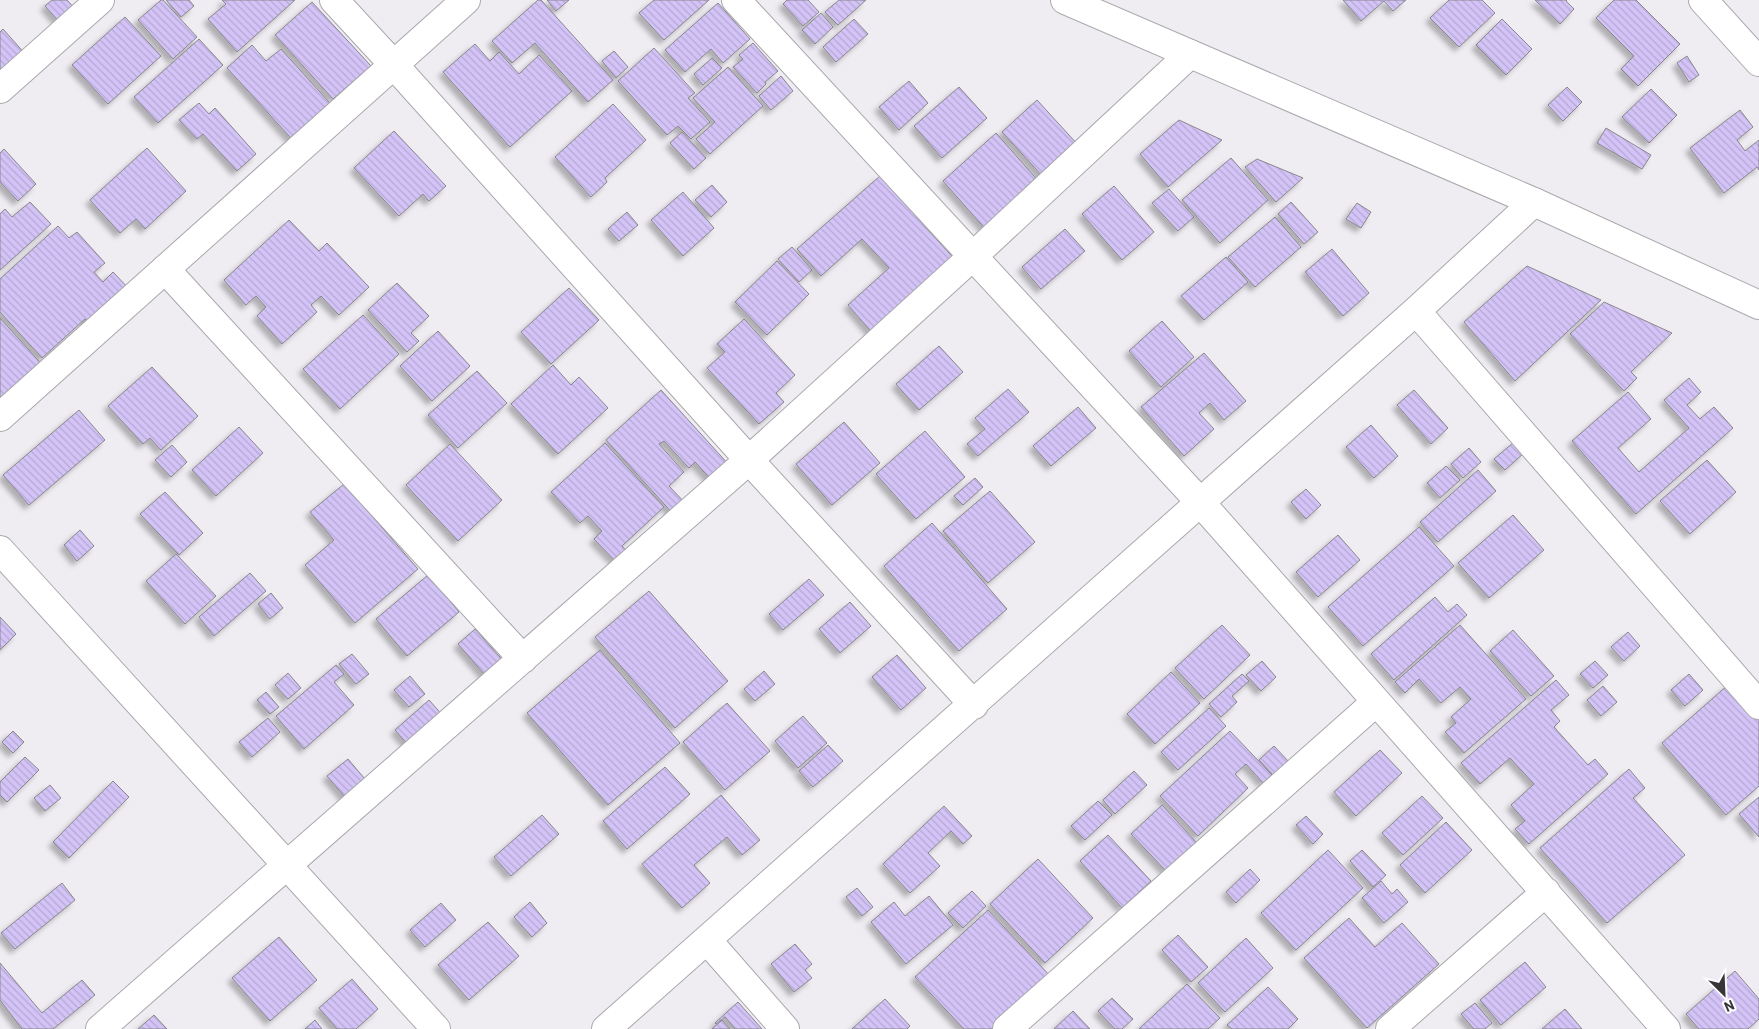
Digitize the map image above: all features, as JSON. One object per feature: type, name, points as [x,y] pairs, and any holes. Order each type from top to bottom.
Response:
[{"type":"street","points":[[0,89],[100,0]]},
{"type":"street","points":[[334,0],[974,705]]},
{"type":"street","points":[[0,417],[466,0]]},
{"type":"street","points":[[736,0],[1200,502],[1666,1029]]},
{"type":"street","points":[[1065,0],[1534,202],[1759,305]]},
{"type":"street","points":[[1703,0],[1759,62]]},
{"type":"street","points":[[100,1029],[750,460],[1190,54]]},
{"type":"street","points":[[606,1029],[1416,312],[1534,202]]},
{"type":"street","points":[[165,270],[524,659]]},
{"type":"street","points":[[1416,312],[1759,705]]},
{"type":"street","points":[[0,550],[436,1029]]},
{"type":"street","points":[[1007,1029],[1376,702]]},
{"type":"street","points":[[1390,1029],[1546,892]]},
{"type":"street","points":[[707,940],[785,1029]]},
{"type":"building","points":[[52,0],[67,0],[76,10],[60,23],[45,6]]},
{"type":"building","points":[[161,0],[197,37],[173,59],[138,20]]},
{"type":"building","points":[[166,0],[189,0],[194,6],[181,17]]},
{"type":"building","points":[[222,0],[295,0],[237,52],[208,19],[226,4]]},
{"type":"building","points":[[538,0],[541,0],[613,80],[588,102],[535,43],[512,63],[492,41]]},
{"type":"building","points":[[547,0],[569,0],[556,11]]},
{"type":"building","points":[[654,0],[709,0],[664,40],[639,13]]},
{"type":"building","points":[[787,0],[808,0],[819,12],[803,26],[783,4]]},
{"type":"building","points":[[839,0],[866,0],[838,25],[825,12]]},
{"type":"building","points":[[1343,0],[1406,0],[1393,11],[1384,1],[1361,21]]},
{"type":"building","points":[[1449,0],[1482,0],[1495,13],[1459,47],[1430,18]]},
{"type":"building","points":[[1535,0],[1567,0],[1574,9],[1560,24]]},
{"type":"building","points":[[1614,0],[1636,0],[1680,44],[1638,86],[1621,69],[1634,56],[1596,18]]},
{"type":"building","points":[[312,2],[371,66],[333,99],[275,35]]},
{"type":"building","points":[[718,3],[750,39],[723,63],[711,49],[685,72],[665,50]]},
{"type":"building","points":[[821,13],[833,27],[815,44],[802,30]]},
{"type":"building","points":[[125,17],[161,56],[108,104],[72,65]]},
{"type":"building","points":[[854,19],[868,34],[836,62],[823,47]]},
{"type":"building","points":[[1502,19],[1532,49],[1506,75],[1476,45]]},
{"type":"building","points":[[3,29],[27,56],[0,79],[0,32]]},
{"type":"building","points":[[199,39],[223,65],[158,123],[134,97]]},
{"type":"building","points":[[753,43],[778,71],[765,82],[766,84],[757,93],[733,67],[743,59],[739,55]]},
{"type":"building","points":[[475,44],[490,61],[499,52],[519,74],[539,55],[572,91],[510,147],[443,72]]},
{"type":"building","points":[[252,45],[266,61],[281,49],[338,112],[299,147],[227,68]]},
{"type":"building","points":[[654,48],[695,93],[688,98],[710,122],[691,139],[678,126],[667,135],[618,81]]},
{"type":"building","points":[[614,51],[628,67],[616,78],[602,61]]},
{"type":"building","points":[[1687,56],[1699,75],[1689,82],[1677,63]]},
{"type":"building","points":[[712,58],[722,68],[703,85],[694,74]]},
{"type":"building","points":[[728,67],[763,106],[710,154],[696,139],[715,122],[693,98]]},
{"type":"building","points":[[781,76],[793,91],[771,110],[759,96]]},
{"type":"building","points":[[909,81],[928,103],[899,130],[879,107]]},
{"type":"building","points":[[959,87],[987,118],[942,158],[914,126]]},
{"type":"building","points":[[1567,87],[1582,102],[1563,121],[1548,105]]},
{"type":"building","points":[[1651,89],[1677,115],[1649,143],[1622,117]]},
{"type":"building","points":[[1037,100],[1079,146],[1044,178],[1002,132]]},
{"type":"building","points":[[199,103],[209,114],[215,108],[256,154],[237,171],[203,134],[197,139],[179,120]]},
{"type":"building","points":[[613,104],[646,140],[605,178],[607,182],[591,197],[555,157]]},
{"type":"building","points":[[1740,110],[1753,127],[1737,140],[1745,151],[1759,140],[1759,170],[1757,167],[1724,193],[1690,148]]},
{"type":"building","points":[[1179,120],[1222,140],[1168,187],[1140,154]]},
{"type":"building","points":[[1606,128],[1651,155],[1642,169],[1597,143]]},
{"type":"building","points":[[394,131],[446,186],[429,201],[423,194],[399,216],[354,168]]},
{"type":"building","points":[[682,132],[706,158],[694,169],[670,143]]},
{"type":"building","points":[[996,133],[1041,184],[988,232],[943,181]]},
{"type":"building","points":[[147,148],[186,191],[145,229],[136,219],[120,233],[90,200]]},
{"type":"building","points":[[4,149],[36,184],[18,201],[0,182],[0,153]]},
{"type":"building","points":[[1231,158],[1268,200],[1220,243],[1182,200]]},
{"type":"building","points":[[1257,159],[1303,178],[1276,202],[1245,167]]},
{"type":"building","points":[[880,176],[957,262],[875,336],[848,305],[889,268],[862,239],[821,276],[797,249]]},
{"type":"building","points":[[712,185],[727,202],[711,217],[695,200]]},
{"type":"building","points":[[1114,186],[1154,232],[1122,260],[1082,214]]},
{"type":"building","points":[[1169,189],[1194,217],[1178,231],[1152,203]]},
{"type":"building","points":[[683,192],[714,228],[683,256],[651,220]]},
{"type":"building","points":[[30,202],[51,224],[0,270],[0,214],[5,209],[12,217]]},
{"type":"building","points":[[1291,202],[1318,232],[1304,244],[1278,214]]},
{"type":"building","points":[[1357,203],[1371,212],[1361,228],[1346,219]]},
{"type":"building","points":[[627,212],[638,225],[619,241],[608,229]]},
{"type":"building","points":[[1275,217],[1301,247],[1255,287],[1228,257]]},
{"type":"building","points":[[289,220],[319,251],[327,243],[369,287],[339,315],[321,296],[311,305],[317,312],[282,344],[257,316],[266,307],[256,296],[246,305],[224,280]]},
{"type":"building","points":[[58,226],[69,238],[77,232],[105,263],[94,272],[103,282],[113,272],[131,291],[92,326],[85,319],[42,358],[0,312],[0,279]]},
{"type":"building","points":[[1065,229],[1085,251],[1041,289],[1022,267]]},
{"type":"building","points":[[792,247],[812,270],[799,282],[778,259]]},
{"type":"building","points":[[1332,249],[1369,293],[1343,316],[1305,272]]},
{"type":"building","points":[[1226,257],[1248,282],[1204,320],[1181,296]]},
{"type":"building","points":[[777,261],[809,294],[767,335],[735,302]]},
{"type":"building","points":[[1527,266],[1601,300],[1515,381],[1464,322]]},
{"type":"building","points":[[397,283],[429,316],[411,333],[419,341],[407,352],[368,310]]},
{"type":"building","points":[[569,288],[599,320],[551,364],[521,332]]},
{"type":"building","points":[[1604,302],[1672,333],[1631,372],[1637,378],[1624,391],[1570,334]]},
{"type":"building","points":[[363,315],[399,354],[340,409],[303,369]]},
{"type":"building","points":[[0,318],[47,370],[8,405],[0,397]]},
{"type":"building","points":[[744,319],[795,375],[776,393],[784,402],[759,424],[707,368],[725,352],[717,344]]},
{"type":"building","points":[[1162,321],[1194,357],[1161,387],[1129,351]]},
{"type":"building","points":[[438,331],[470,366],[432,401],[400,366]]},
{"type":"building","points":[[939,346],[963,372],[919,410],[896,384]]},
{"type":"building","points":[[1204,353],[1246,401],[1224,420],[1210,403],[1199,413],[1214,429],[1184,456],[1141,407]]},
{"type":"building","points":[[553,365],[571,385],[579,377],[608,408],[558,454],[511,404]]},
{"type":"building","points":[[152,367],[198,416],[161,450],[150,438],[143,444],[108,406]]},
{"type":"building","points":[[477,371],[507,403],[458,448],[428,415]]},
{"type":"building","points":[[1689,378],[1701,392],[1687,405],[1700,419],[1714,407],[1733,428],[1636,514],[1572,441],[1628,392],[1651,419],[1618,448],[1639,472],[1689,428],[1664,400]]},
{"type":"building","points":[[1008,389],[1029,412],[978,456],[967,444],[985,429],[975,418]]},
{"type":"building","points":[[661,390],[730,466],[712,481],[695,462],[689,468],[664,441],[659,444],[684,472],[669,486],[687,505],[675,516],[606,440]]},
{"type":"building","points":[[1414,390],[1448,428],[1431,444],[1397,405]]},
{"type":"building","points":[[1078,407],[1096,428],[1051,466],[1033,446]]},
{"type":"building","points":[[79,410],[105,440],[29,505],[3,475]]},
{"type":"building","points":[[844,422],[880,463],[832,505],[796,464]]},
{"type":"building","points":[[1371,425],[1398,456],[1374,478],[1346,447]]},
{"type":"building","points":[[239,427],[263,453],[216,496],[192,470]]},
{"type":"building","points":[[925,431],[965,477],[916,519],[876,474]]},
{"type":"building","points":[[1514,442],[1524,453],[1505,470],[1494,459]]},
{"type":"building","points":[[605,443],[664,507],[622,546],[631,556],[620,566],[594,539],[602,531],[588,516],[580,523],[551,492]]},
{"type":"building","points":[[450,444],[502,500],[458,541],[406,485]]},
{"type":"building","points":[[172,445],[187,462],[171,477],[155,460]]},
{"type":"building","points":[[1469,448],[1481,462],[1463,478],[1451,464]]},
{"type":"building","points":[[1707,460],[1736,492],[1690,534],[1660,501]]},
{"type":"building","points":[[1446,466],[1460,480],[1440,498],[1427,483]]},
{"type":"building","points":[[1478,470],[1496,491],[1438,542],[1420,522]]},
{"type":"building","points":[[975,478],[983,487],[963,505],[954,496]]},
{"type":"building","points":[[344,484],[418,569],[355,623],[305,565],[334,540],[310,512]]},
{"type":"building","points":[[1306,489],[1321,505],[1306,519],[1291,502]]},
{"type":"building","points":[[990,491],[1035,542],[988,583],[943,531]]},
{"type":"building","points":[[165,492],[203,533],[179,555],[140,514]]},
{"type":"building","points":[[1513,515],[1544,550],[1489,598],[1458,563]]},
{"type":"building","points":[[932,523],[1007,609],[959,651],[884,566]]},
{"type":"building","points":[[1419,527],[1454,566],[1363,646],[1328,607]]},
{"type":"building","points":[[80,530],[94,546],[77,561],[64,545]]},
{"type":"building","points":[[1338,535],[1360,560],[1318,597],[1296,572]]},
{"type":"building","points":[[176,554],[216,596],[185,624],[146,581]]},
{"type":"building","points":[[250,573],[266,591],[214,636],[199,617]]},
{"type":"building","points":[[428,575],[459,612],[407,656],[376,619]]},
{"type":"building","points":[[809,579],[824,595],[783,630],[769,614]]},
{"type":"building","points":[[649,591],[728,681],[675,728],[595,637]]},
{"type":"building","points":[[271,593],[283,608],[270,619],[258,604]]},
{"type":"building","points":[[1435,597],[1448,612],[1457,604],[1467,615],[1394,680],[1371,654]]},
{"type":"building","points":[[850,602],[871,626],[840,653],[819,629]]},
{"type":"building","points":[[0,617],[16,634],[0,650]]},
{"type":"building","points":[[1222,625],[1250,655],[1204,699],[1175,668]]},
{"type":"building","points":[[1460,625],[1526,699],[1464,753],[1445,732],[1456,723],[1451,717],[1471,699],[1460,687],[1441,703],[1419,679],[1405,693],[1395,682]]},
{"type":"building","points":[[475,629],[507,665],[490,681],[458,644]]},
{"type":"building","points":[[1513,630],[1554,676],[1531,696],[1490,651]]},
{"type":"building","points":[[1628,632],[1640,646],[1624,661],[1611,647]]},
{"type":"building","points":[[600,650],[680,743],[608,805],[527,713]]},
{"type":"building","points":[[352,654],[369,674],[356,684],[339,664]]},
{"type":"building","points":[[897,655],[926,688],[901,710],[872,677]]},
{"type":"building","points":[[1262,661],[1276,677],[1261,691],[1246,675]]},
{"type":"building","points":[[1595,661],[1608,675],[1593,688],[1580,674]]},
{"type":"building","points":[[336,665],[344,674],[334,682],[354,705],[304,749],[276,716]]},
{"type":"building","points":[[764,671],[775,684],[755,701],[744,689]]},
{"type":"building","points":[[1171,672],[1200,703],[1155,744],[1127,714]]},
{"type":"building","points":[[288,673],[301,688],[288,699],[275,685]]},
{"type":"building","points":[[1242,674],[1249,681],[1232,696],[1237,702],[1221,717],[1209,704]]},
{"type":"building","points":[[1689,674],[1703,690],[1685,706],[1671,690]]},
{"type":"building","points":[[410,676],[425,694],[409,707],[394,690]]},
{"type":"building","points":[[1556,680],[1569,695],[1551,710],[1560,721],[1554,727],[1588,765],[1595,759],[1608,774],[1529,844],[1515,829],[1525,821],[1511,805],[1534,784],[1510,758],[1480,784],[1461,763]]},
{"type":"building","points":[[1729,684],[1759,717],[1759,786],[1726,815],[1662,743]]},
{"type":"building","points":[[1603,686],[1617,702],[1601,716],[1587,700]]},
{"type":"building","points":[[266,692],[279,707],[270,714],[257,700]]},
{"type":"building","points":[[429,700],[446,719],[412,749],[395,730]]},
{"type":"building","points":[[727,703],[770,751],[725,790],[683,742]]},
{"type":"building","points":[[1209,708],[1226,726],[1178,770],[1161,752]]},
{"type":"building","points":[[803,716],[827,743],[798,768],[775,741]]},
{"type":"building","points":[[268,718],[280,732],[252,757],[239,742]]},
{"type":"building","points":[[13,731],[24,742],[13,753],[2,742]]},
{"type":"building","points":[[1230,731],[1272,775],[1263,783],[1246,764],[1235,774],[1248,788],[1198,836],[1160,796]]},
{"type":"building","points":[[828,745],[843,761],[813,787],[799,771]]},
{"type":"building","points":[[1274,746],[1289,762],[1274,776],[1259,760]]},
{"type":"building","points":[[1380,750],[1402,773],[1356,816],[1334,792]]},
{"type":"building","points":[[25,757],[39,770],[7,802],[0,795],[0,782]]},
{"type":"building","points":[[348,759],[370,785],[350,803],[327,776]]},
{"type":"building","points":[[665,767],[690,794],[627,849],[603,821]]},
{"type":"building","points":[[1629,769],[1645,788],[1633,798],[1685,855],[1607,923],[1540,848]]},
{"type":"building","points":[[1134,771],[1147,785],[1115,814],[1103,800]]},
{"type":"building","points":[[113,781],[129,797],[69,858],[53,842]]},
{"type":"building","points":[[50,785],[61,798],[45,811],[34,798]]},
{"type":"building","points":[[721,795],[760,840],[742,855],[727,837],[694,865],[710,883],[682,908],[642,864]]},
{"type":"building","points":[[1422,796],[1443,818],[1403,855],[1382,833]]},
{"type":"building","points":[[1759,797],[1759,837],[1739,814]]},
{"type":"building","points":[[1098,801],[1112,815],[1085,840],[1071,826]]},
{"type":"building","points":[[1162,805],[1197,843],[1166,871],[1131,834]]},
{"type":"building","points":[[944,806],[972,836],[963,844],[951,831],[928,853],[940,866],[910,893],[883,864]]},
{"type":"building","points":[[542,815],[559,834],[511,876],[494,857]]},
{"type":"building","points":[[1306,816],[1323,834],[1313,844],[1296,825]]},
{"type":"building","points":[[1446,822],[1472,850],[1425,893],[1400,865]]},
{"type":"building","points":[[1108,835],[1151,881],[1122,908],[1080,861]]},
{"type":"building","points":[[1328,850],[1363,888],[1296,950],[1261,913]]},
{"type":"building","points":[[1362,850],[1386,875],[1373,887],[1350,861]]},
{"type":"building","points":[[1038,859],[1093,918],[1045,963],[990,904]]},
{"type":"building","points":[[1250,869],[1260,880],[1236,903],[1226,892]]},
{"type":"building","points":[[1381,881],[1392,894],[1397,889],[1408,902],[1384,923],[1362,898]]},
{"type":"building","points":[[62,883],[75,900],[15,949],[1,933]]},
{"type":"building","points":[[857,888],[873,907],[862,916],[846,897]]},
{"type":"building","points":[[972,891],[986,906],[963,928],[948,913]]},
{"type":"building","points":[[929,896],[953,925],[906,964],[871,922],[894,902],[905,916]]},
{"type":"building","points":[[530,902],[547,923],[532,937],[514,917]]},
{"type":"building","points":[[441,903],[456,920],[425,947],[410,930]]},
{"type":"building","points":[[988,910],[1052,978],[996,1029],[964,1029],[915,977]]},
{"type":"building","points":[[1349,918],[1375,947],[1402,923],[1439,964],[1367,1028],[1304,958]]},
{"type":"building","points":[[488,922],[519,956],[469,1000],[438,965]]},
{"type":"building","points":[[1178,935],[1208,967],[1191,982],[1162,950]]},
{"type":"building","points":[[279,937],[317,980],[270,1021],[232,978]]},
{"type":"building","points":[[1246,938],[1273,968],[1225,1012],[1198,983]]},
{"type":"building","points":[[795,944],[812,964],[805,970],[812,978],[794,992],[771,964]]},
{"type":"building","points":[[1525,962],[1546,987],[1501,1025],[1480,1000]]},
{"type":"building","points":[[0,963],[42,1013],[82,980],[95,995],[53,1029],[22,1029],[0,1000]]},
{"type":"building","points":[[1735,971],[1759,999],[1759,1019],[1748,1029],[1699,1029],[1686,1014]]},
{"type":"building","points":[[352,979],[378,1009],[356,1029],[337,1029],[319,1008]]},
{"type":"building","points":[[1187,984],[1220,1018],[1208,1029],[1139,1029]]},
{"type":"building","points":[[1268,987],[1298,1019],[1288,1029],[1232,1029],[1227,1025]]},
{"type":"building","points":[[1112,998],[1133,1019],[1122,1029],[1115,1029],[1098,1011]]},
{"type":"building","points":[[885,999],[910,1026],[907,1029],[852,1029]]},
{"type":"building","points":[[738,1002],[762,1029],[735,1029],[725,1017],[715,1023]]},
{"type":"building","points":[[1475,1003],[1492,1023],[1485,1029],[1474,1029],[1461,1014]]},
{"type":"building","points":[[1565,1009],[1582,1029],[1542,1029]]},
{"type":"building","points":[[1073,1011],[1090,1029],[1054,1029]]},
{"type":"building","points":[[154,1015],[167,1029],[138,1029]]},
{"type":"building","points":[[315,1020],[322,1029],[305,1029]]},
{"type":"building","points":[[722,1020],[730,1029],[712,1029]]}]
